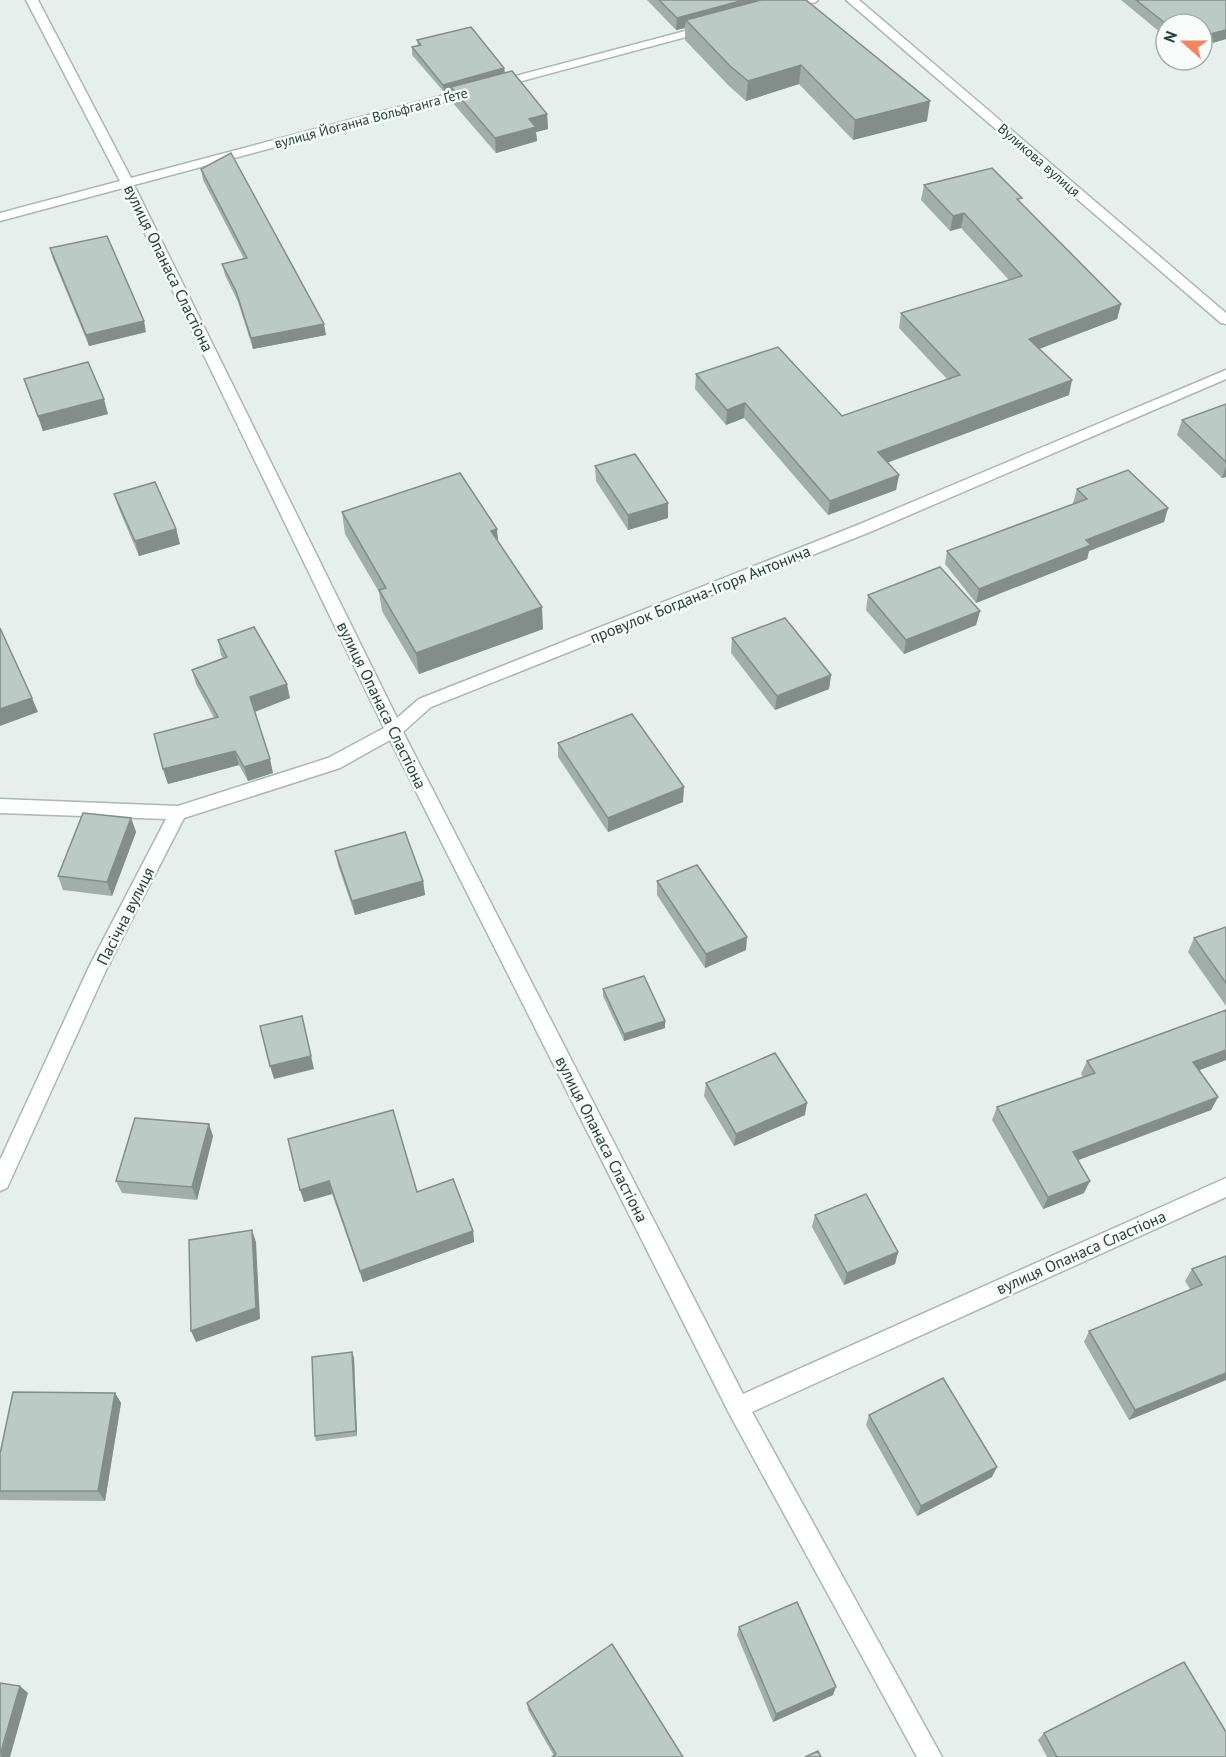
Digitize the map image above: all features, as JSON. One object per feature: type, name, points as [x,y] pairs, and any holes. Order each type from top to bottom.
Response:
[{"type":"street","name":"вулиця Опанаса Сластіона","points":[[32,0],[127,183],[393,730],[738,1407],[930,1757]]},
{"type":"street","points":[[766,12],[812,0]]},
{"type":"street","name":"Вуликова вулиця","points":[[852,0],[1226,320]]},
{"type":"street","name":"вулиця Йоганна Вольфганга Ґете","points":[[0,217],[720,24]]},
{"type":"street","name":"провулок Богдана-Ігоря Антонича","points":[[178,813],[334,763],[393,730],[425,703],[865,528],[1226,374]]},
{"type":"street","points":[[0,806],[178,813]]},
{"type":"street","name":"Пасічна вулиця","points":[[0,1182],[5,1158],[98,966],[178,813]]},
{"type":"street","name":"вулиця Опанаса Сластіона","points":[[738,1407],[1226,1187]]},
{"type":"building","points":[[659,0],[744,0],[677,18]]},
{"type":"building","points":[[761,0],[806,0],[930,101],[855,120],[801,65],[748,81],[730,66],[686,20]]},
{"type":"building","points":[[1136,0],[1226,0],[1226,30],[1214,33],[1214,12],[1154,12],[1154,14]]},
{"type":"building","points":[[471,27],[504,68],[443,85],[412,47],[421,45],[417,40]]},
{"type":"building","points":[[512,71],[547,114],[529,119],[536,127],[495,138],[451,87]]},
{"type":"building","points":[[231,153],[324,324],[251,338],[236,291],[222,264],[247,258],[201,169]]},
{"type":"building","points":[[992,168],[1022,198],[1017,199],[1121,304],[1029,339],[1072,380],[878,452],[899,475],[830,501],[745,403],[727,410],[696,374],[778,347],[842,416],[960,375],[901,313],[1022,276],[964,213],[953,216],[924,185]]},
{"type":"building","points":[[107,236],[144,321],[86,335],[50,248]]},
{"type":"building","points":[[88,362],[104,399],[38,416],[24,379]]},
{"type":"building","points":[[1226,404],[1226,462],[1182,420]]},
{"type":"building","points":[[635,454],[668,503],[628,515],[595,466]]},
{"type":"building","points":[[1128,470],[1168,508],[1086,540],[1091,545],[979,589],[947,551],[1087,499],[1077,489]]},
{"type":"building","points":[[460,473],[497,529],[491,531],[542,607],[416,653],[379,590],[386,588],[342,512]]},
{"type":"building","points":[[155,482],[176,529],[135,541],[114,494]]},
{"type":"building","points":[[940,567],[980,611],[906,640],[868,595]]},
{"type":"building","points":[[785,618],[831,675],[777,696],[732,638]]},
{"type":"building","points":[[254,627],[287,684],[250,697],[270,759],[244,767],[235,751],[163,769],[154,734],[218,717],[192,670],[227,657],[218,640]]},
{"type":"building","points":[[0,628],[32,698],[0,709]]},
{"type":"building","points":[[632,714],[684,787],[608,818],[558,743]]},
{"type":"building","points":[[83,813],[131,818],[107,882],[58,876]]},
{"type":"building","points":[[405,832],[423,881],[352,901],[335,851]]},
{"type":"building","points":[[697,865],[747,937],[706,954],[657,881]]},
{"type":"building","points":[[1226,927],[1226,983],[1194,938]]},
{"type":"building","points":[[644,976],[665,1021],[624,1034],[603,989]]},
{"type":"building","points":[[1226,1010],[1226,1050],[1193,1062],[1218,1097],[1073,1152],[1090,1181],[1048,1197],[997,1107],[1095,1073],[1087,1061]]},
{"type":"building","points":[[302,1016],[311,1056],[270,1066],[260,1026]]},
{"type":"building","points":[[775,1053],[807,1103],[736,1134],[706,1083]]},
{"type":"building","points":[[393,1110],[417,1192],[453,1179],[473,1231],[360,1271],[329,1181],[300,1190],[288,1139]]},
{"type":"building","points":[[135,1118],[209,1124],[192,1187],[116,1181]]},
{"type":"building","points":[[866,1194],[898,1252],[847,1273],[815,1215]]},
{"type":"building","points":[[252,1230],[256,1308],[191,1331],[189,1240]]},
{"type":"building","points":[[1226,1256],[1226,1373],[1135,1410],[1089,1331],[1202,1285],[1192,1269]]},
{"type":"building","points":[[352,1352],[356,1431],[315,1436],[312,1357]]},
{"type":"building","points":[[943,1378],[997,1467],[921,1506],[869,1415]]},
{"type":"building","points":[[13,1392],[115,1393],[98,1491],[0,1491],[0,1454]]},
{"type":"building","points":[[797,1602],[836,1687],[776,1714],[739,1627]]},
{"type":"building","points":[[612,1644],[683,1757],[552,1757],[556,1754],[527,1703]]},
{"type":"building","points":[[1184,1662],[1226,1732],[1226,1757],[1057,1757],[1044,1733]]},
{"type":"building","points":[[0,1683],[20,1686],[0,1755]]},
{"type":"building","points":[[818,1751],[821,1757],[805,1757]]}]
